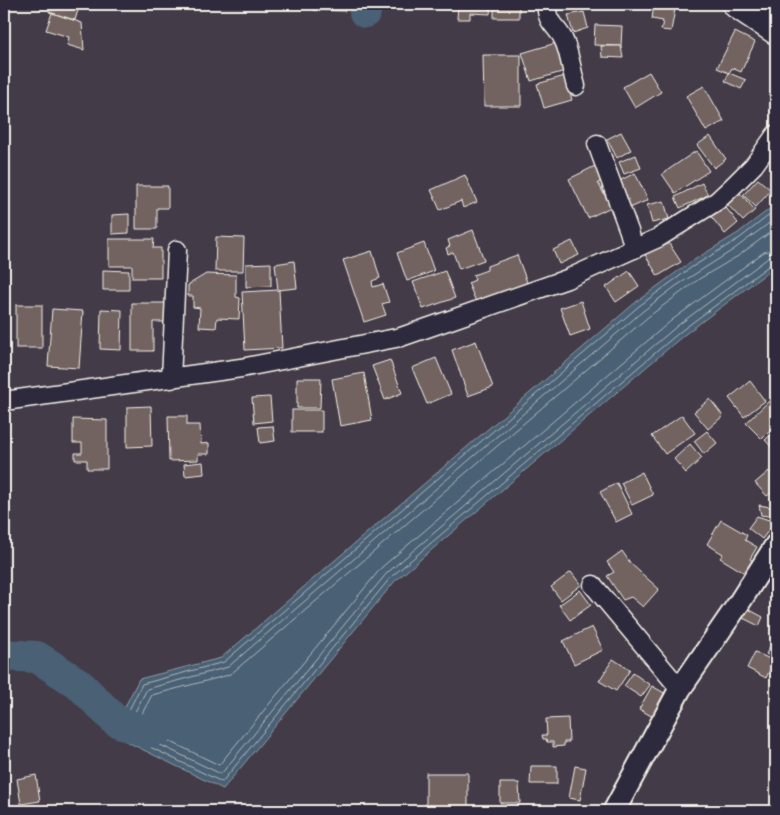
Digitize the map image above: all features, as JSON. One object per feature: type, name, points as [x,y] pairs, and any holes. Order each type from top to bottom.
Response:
[{"type":"highway","points":[[738,4],[776,30]]},
{"type":"street","points":[[546,4],[549,22],[565,42],[576,86]]},
{"type":"street","points":[[4,400],[171,379],[241,368],[401,337],[567,279],[658,238],[717,200],[749,170],[776,134]]},
{"type":"street","points":[[597,144],[634,249]]},
{"type":"street","points":[[171,379],[177,250]]},
{"type":"street","points":[[614,811],[680,689],[776,545]]},
{"type":"street","points":[[593,585],[680,689]]},
{"type":"water","points":[[776,204],[776,266],[684,335],[395,581],[223,789],[111,734],[139,679],[221,658],[636,302],[689,263],[738,233]]},
{"type":"building","points":[[51,4],[80,4],[75,20],[49,12]]},
{"type":"building","points":[[314,4],[345,4],[345,11],[314,10]]},
{"type":"building","points":[[458,4],[491,4],[490,14],[470,13],[470,19],[457,19]]},
{"type":"building","points":[[494,4],[519,4],[519,18],[494,18]]},
{"type":"building","points":[[552,4],[575,4],[575,10],[552,10]]},
{"type":"building","points":[[654,4],[676,4],[671,31],[661,30],[663,21],[652,19]]},
{"type":"building","points":[[584,12],[588,28],[573,33],[568,15]]},
{"type":"building","points":[[52,13],[82,23],[84,50],[67,45],[69,37],[46,30]]},
{"type":"building","points":[[595,25],[622,26],[621,46],[594,45]]},
{"type":"building","points":[[735,32],[755,42],[741,72],[732,68],[729,73],[717,68]]},
{"type":"building","points":[[556,43],[565,71],[531,81],[522,53]]},
{"type":"building","points":[[601,46],[621,46],[623,58],[602,57]]},
{"type":"building","points":[[483,55],[521,55],[521,106],[484,106]]},
{"type":"building","points":[[649,72],[661,92],[635,108],[623,87]]},
{"type":"building","points":[[729,73],[746,80],[741,89],[725,81]]},
{"type":"building","points":[[565,76],[572,100],[544,108],[537,84]]},
{"type":"building","points":[[704,86],[724,121],[706,131],[686,96]]},
{"type":"building","points":[[621,132],[631,150],[617,158],[607,139]]},
{"type":"building","points":[[710,136],[726,159],[714,168],[697,145]]},
{"type":"building","points":[[696,151],[709,171],[675,193],[662,174]]},
{"type":"building","points":[[636,155],[641,168],[624,174],[619,162]]},
{"type":"building","points":[[597,165],[604,180],[598,183],[611,207],[588,218],[569,179]]},
{"type":"building","points":[[635,173],[648,200],[630,208],[617,182]]},
{"type":"building","points":[[465,175],[477,202],[463,208],[461,201],[440,210],[431,190]]},
{"type":"building","points":[[758,179],[771,190],[756,207],[743,195]]},
{"type":"building","points":[[702,183],[708,195],[680,208],[675,197]]},
{"type":"building","points":[[136,186],[168,186],[168,208],[157,208],[157,229],[136,229]]},
{"type":"building","points":[[738,191],[755,210],[743,221],[726,203]]},
{"type":"building","points":[[664,201],[669,219],[652,223],[647,205]]},
{"type":"building","points":[[723,204],[738,223],[725,234],[709,214]]},
{"type":"building","points":[[129,214],[129,233],[112,234],[112,215]]},
{"type":"building","points":[[473,230],[484,260],[459,269],[453,252],[448,254],[446,248],[450,246],[448,240]]},
{"type":"building","points":[[216,237],[244,238],[243,271],[215,271]]},
{"type":"building","points":[[109,239],[154,239],[153,248],[161,248],[161,278],[132,278],[132,266],[109,266]]},
{"type":"building","points":[[666,239],[681,262],[658,276],[644,253]]},
{"type":"building","points":[[572,241],[579,255],[559,264],[553,250]]},
{"type":"building","points":[[424,243],[434,271],[407,281],[397,253]]},
{"type":"building","points":[[372,251],[380,278],[372,281],[373,287],[383,284],[389,302],[382,304],[386,315],[364,322],[343,260]]},
{"type":"building","points":[[517,255],[528,285],[477,304],[468,283],[475,280],[473,275],[487,270],[487,266]]},
{"type":"building","points":[[294,261],[297,288],[278,290],[275,264]]},
{"type":"building","points":[[271,263],[271,286],[246,287],[246,264]]},
{"type":"building","points":[[103,270],[129,271],[129,290],[103,290]]},
{"type":"building","points":[[445,271],[455,298],[423,309],[413,282]]},
{"type":"building","points":[[629,271],[639,286],[616,302],[606,287]]},
{"type":"building","points":[[206,274],[236,275],[236,297],[240,298],[239,319],[217,318],[216,328],[199,327],[200,308],[193,307],[193,296],[188,296],[188,285]]},
{"type":"building","points":[[279,290],[282,348],[245,350],[242,292]]},
{"type":"building","points":[[581,301],[590,329],[570,336],[560,308]]},
{"type":"building","points":[[132,303],[167,303],[167,322],[153,322],[153,351],[132,351]]},
{"type":"building","points":[[16,305],[42,305],[42,348],[16,348]]},
{"type":"building","points":[[52,309],[83,311],[79,368],[48,366]]},
{"type":"building","points":[[101,309],[122,310],[121,350],[100,349]]},
{"type":"building","points":[[476,341],[493,387],[468,396],[452,350]]},
{"type":"building","points":[[436,358],[451,394],[427,404],[412,368]]},
{"type":"building","points":[[390,360],[402,393],[385,400],[372,366]]},
{"type":"building","points":[[364,373],[372,420],[340,426],[332,379]]},
{"type":"building","points":[[297,378],[321,378],[320,408],[297,408]]},
{"type":"building","points":[[750,381],[765,401],[744,417],[729,398]]},
{"type":"building","points":[[270,397],[272,421],[254,423],[252,398]]},
{"type":"building","points":[[710,399],[723,416],[708,429],[694,412]]},
{"type":"building","points":[[769,401],[776,409],[776,425],[762,439],[746,423]]},
{"type":"building","points":[[151,406],[152,446],[127,447],[127,407]]},
{"type":"building","points":[[292,410],[322,410],[322,432],[292,432]]},
{"type":"building","points":[[682,415],[695,433],[665,454],[652,436]]},
{"type":"building","points":[[168,416],[187,416],[187,425],[200,425],[201,444],[209,443],[209,454],[198,454],[198,460],[169,461]]},
{"type":"building","points":[[73,419],[107,420],[107,469],[87,469],[87,460],[75,460],[75,453],[82,453],[82,443],[73,443]]},
{"type":"building","points":[[273,426],[275,441],[260,443],[258,427]]},
{"type":"building","points":[[776,430],[776,452],[765,440]]},
{"type":"building","points":[[707,431],[717,443],[704,454],[694,441]]},
{"type":"building","points":[[690,444],[702,458],[686,473],[674,459]]},
{"type":"building","points":[[203,462],[204,474],[185,476],[184,464]]},
{"type":"building","points":[[769,471],[776,480],[776,489],[767,496],[755,483]]},
{"type":"building","points":[[642,472],[653,495],[632,505],[621,483]]},
{"type":"building","points":[[617,483],[632,514],[616,522],[600,492]]},
{"type":"building","points":[[759,505],[776,508],[775,517],[761,515]]},
{"type":"building","points":[[757,516],[775,522],[762,539],[748,528]]},
{"type":"building","points":[[721,520],[747,535],[745,540],[757,547],[750,559],[755,562],[748,575],[720,558],[723,554],[707,544]]},
{"type":"building","points":[[622,551],[631,564],[659,589],[643,607],[631,597],[623,600],[607,576],[614,572],[607,562]]},
{"type":"building","points":[[571,572],[581,585],[561,600],[551,587]]},
{"type":"building","points":[[580,590],[591,605],[570,620],[559,605]]},
{"type":"building","points":[[746,608],[763,617],[759,626],[741,617]]},
{"type":"building","points":[[592,627],[603,650],[574,664],[563,641]]},
{"type":"building","points":[[776,635],[776,659],[766,654]]},
{"type":"building","points":[[755,652],[774,661],[766,678],[747,668]]},
{"type":"building","points":[[613,659],[630,670],[616,691],[599,681]]},
{"type":"building","points":[[633,673],[650,685],[641,697],[624,686]]},
{"type":"building","points":[[652,686],[666,694],[653,717],[639,709]]},
{"type":"building","points":[[568,718],[569,742],[564,742],[564,746],[553,747],[553,742],[547,742],[546,739],[543,739],[542,735],[547,735],[546,719]]},
{"type":"building","points":[[531,766],[557,766],[557,784],[530,784]]},
{"type":"building","points":[[575,766],[586,768],[580,800],[569,798]]},
{"type":"building","points":[[426,773],[468,773],[468,811],[426,811]]},
{"type":"building","points":[[36,775],[40,801],[21,804],[17,779]]},
{"type":"building","points":[[500,783],[519,783],[520,803],[500,803]]},
{"type":"building","points":[[589,805],[605,810],[587,811]]},
{"type":"building","points":[[247,809],[273,809],[273,811],[247,811]]},
{"type":"waterway","points":[[365,12],[367,4]]},
{"type":"waterway","points":[[4,655],[37,657],[79,684],[116,721],[147,732],[158,729]]}]
